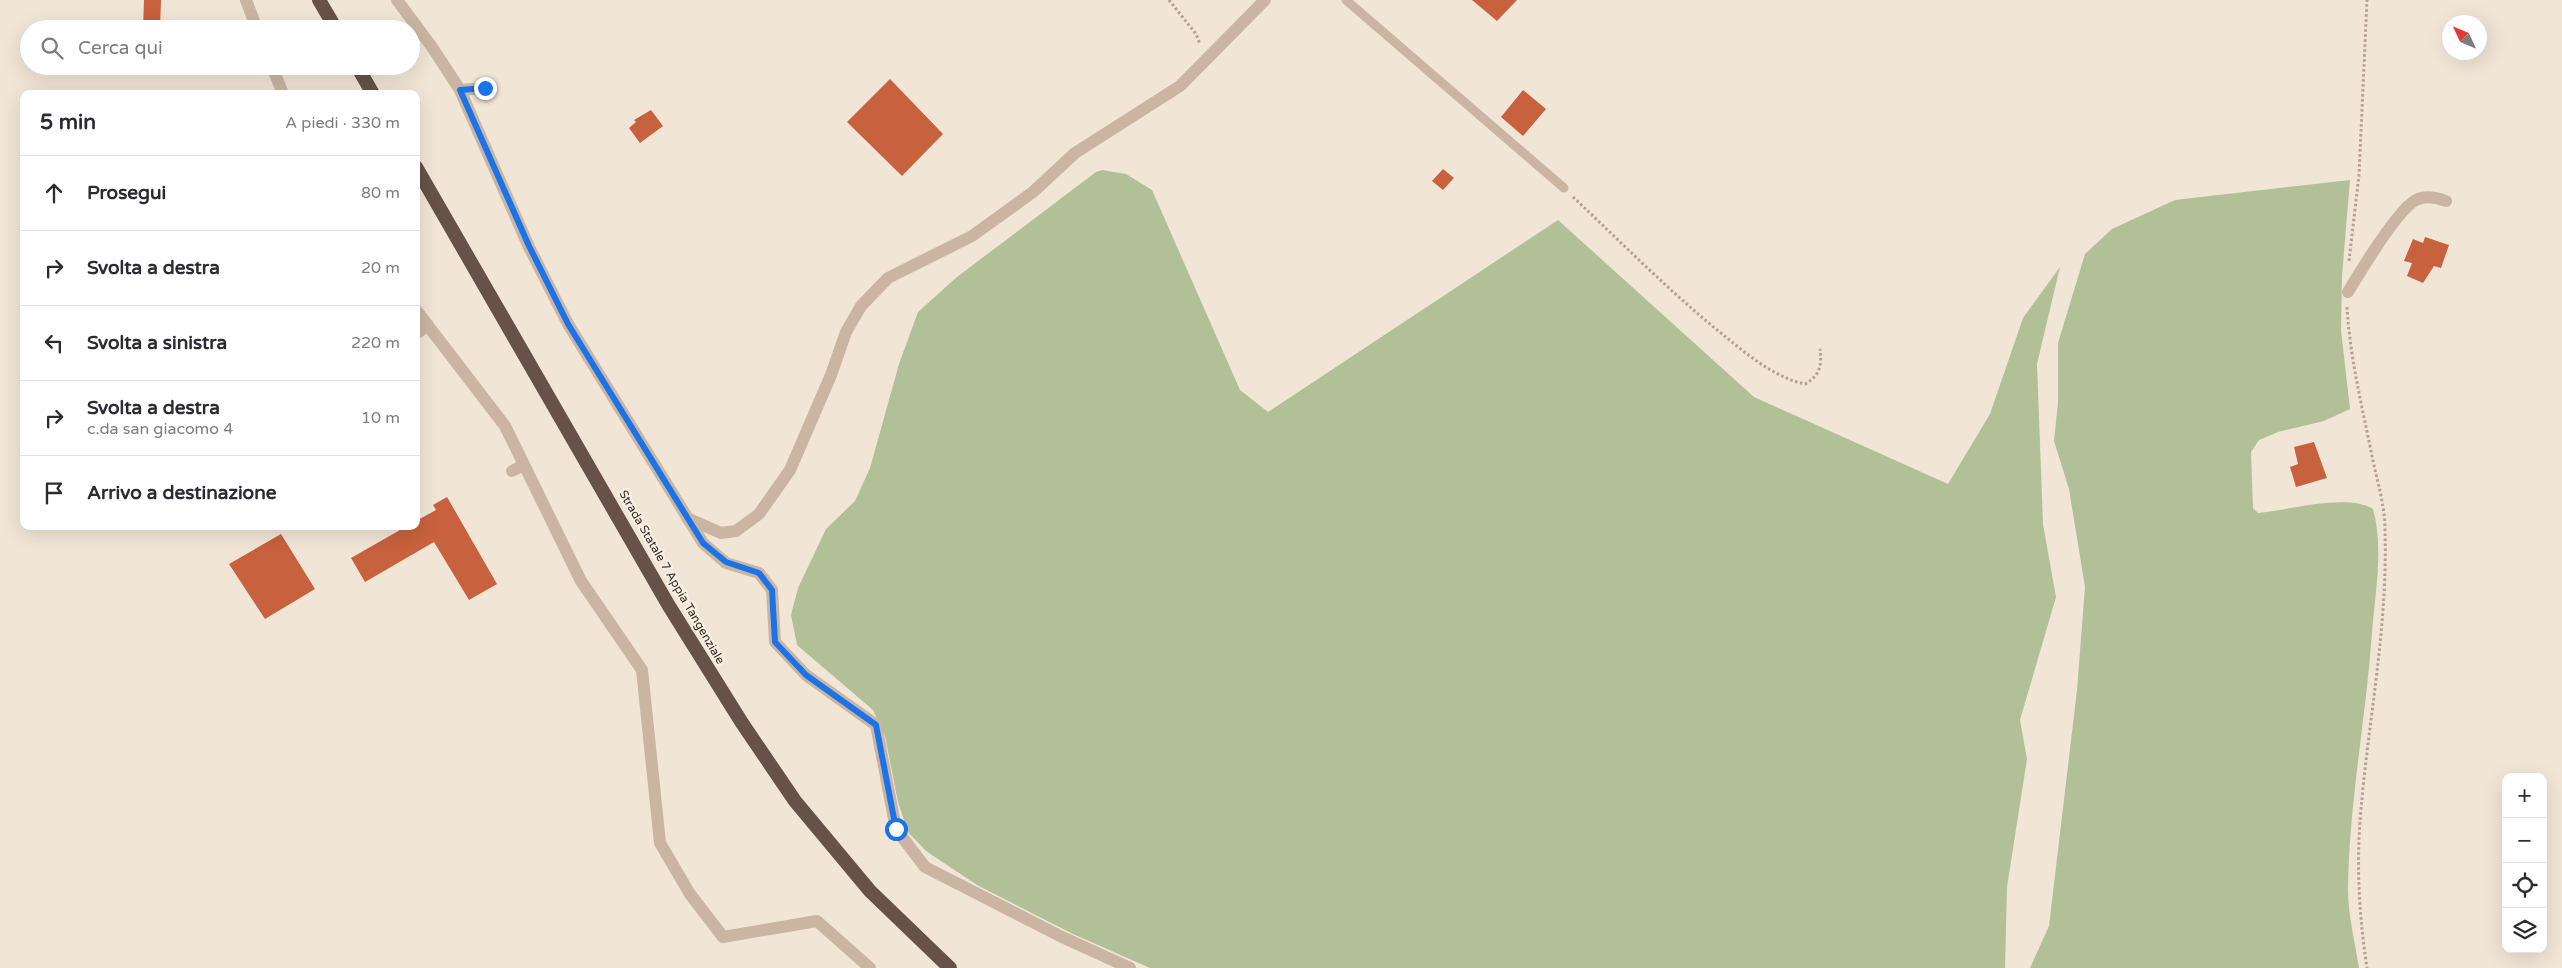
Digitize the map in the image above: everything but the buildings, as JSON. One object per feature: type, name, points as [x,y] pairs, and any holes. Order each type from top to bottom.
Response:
[{"type":"highway","points":[[319,0],[331,20]]},
{"type":"highway","points":[[362,75],[371,90]]},
{"type":"highway","name":"Strada Statale 7 Appia Tangenziale","points":[[420,174],[669,606],[742,723],[796,801],[870,891],[950,968]]},
{"type":"street","points":[[246,0],[254,20]]},
{"type":"street","points":[[397,0],[412,20]]},
{"type":"street","points":[[687,518],[721,533],[736,531],[759,514],[790,470],[831,375],[846,332],[861,306],[888,278],[972,236],[1034,192],[1074,153],[1180,86],[1265,0]]},
{"type":"street","points":[[420,31],[460,90],[529,246],[568,324],[703,543],[726,562],[759,573],[772,590],[775,642],[806,675],[876,725],[896,829],[925,867],[1062,937],[1130,968]]},
{"type":"street","points":[[276,75],[281,90]]},
{"type":"street","points":[[460,90],[485,88]]},
{"type":"street","points":[[2348,292],[2379,243],[2411,204],[2424,197],[2446,201]]},
{"type":"street","points":[[420,315],[504,426],[518,468],[582,581],[642,670],[660,844],[690,894],[723,937],[818,921],[870,968]]},
{"type":"street","points":[[420,331],[428,325]]},
{"type":"lane","points":[[1346,0],[1564,188]]},
{"type":"path","points":[[1169,0],[1196,34],[1206,60]]},
{"type":"path","points":[[2349,264],[2359,175],[2367,0]]},
{"type":"path","points":[[1564,188],[1682,302],[1770,371],[1790,381],[1805,384],[1815,378],[1822,362],[1820,349]]},
{"type":"path","points":[[2348,292],[2350,350],[2382,497],[2385,529],[2381,621],[2360,811],[2358,872],[2360,922],[2367,968]]},
{"type":"green space","points":[[1102,170],[1126,174],[1152,190],[1240,390],[1268,412],[1558,220],[1754,397],[1948,484],[1990,414],[2023,318],[2060,267],[2037,364],[2043,524],[2056,597],[2020,720],[2027,759],[2007,887],[2005,968],[1150,968],[1073,934],[977,885],[926,851],[908,832],[898,802],[885,736],[873,710],[797,645],[791,615],[798,588],[826,529],[855,501],[870,468],[899,364],[918,312],[957,277],[1096,172]]},
{"type":"green space","points":[[2350,180],[2342,276],[2341,330],[2350,409],[2324,421],[2278,432],[2259,440],[2251,452],[2253,508],[2258,513],[2334,502],[2362,504],[2373,509],[2378,539],[2377,586],[2354,793],[2348,889],[2349,909],[2359,968],[2030,968],[2049,926],[2077,690],[2085,587],[2069,489],[2054,441],[2058,402],[2058,343],[2085,254],[2112,229],[2175,200]]},
{"type":"route","points":[[485,88],[460,90],[529,246],[568,324],[703,543],[726,562],[759,573],[772,590],[775,642],[806,675],[876,725],[896,829]]}]
